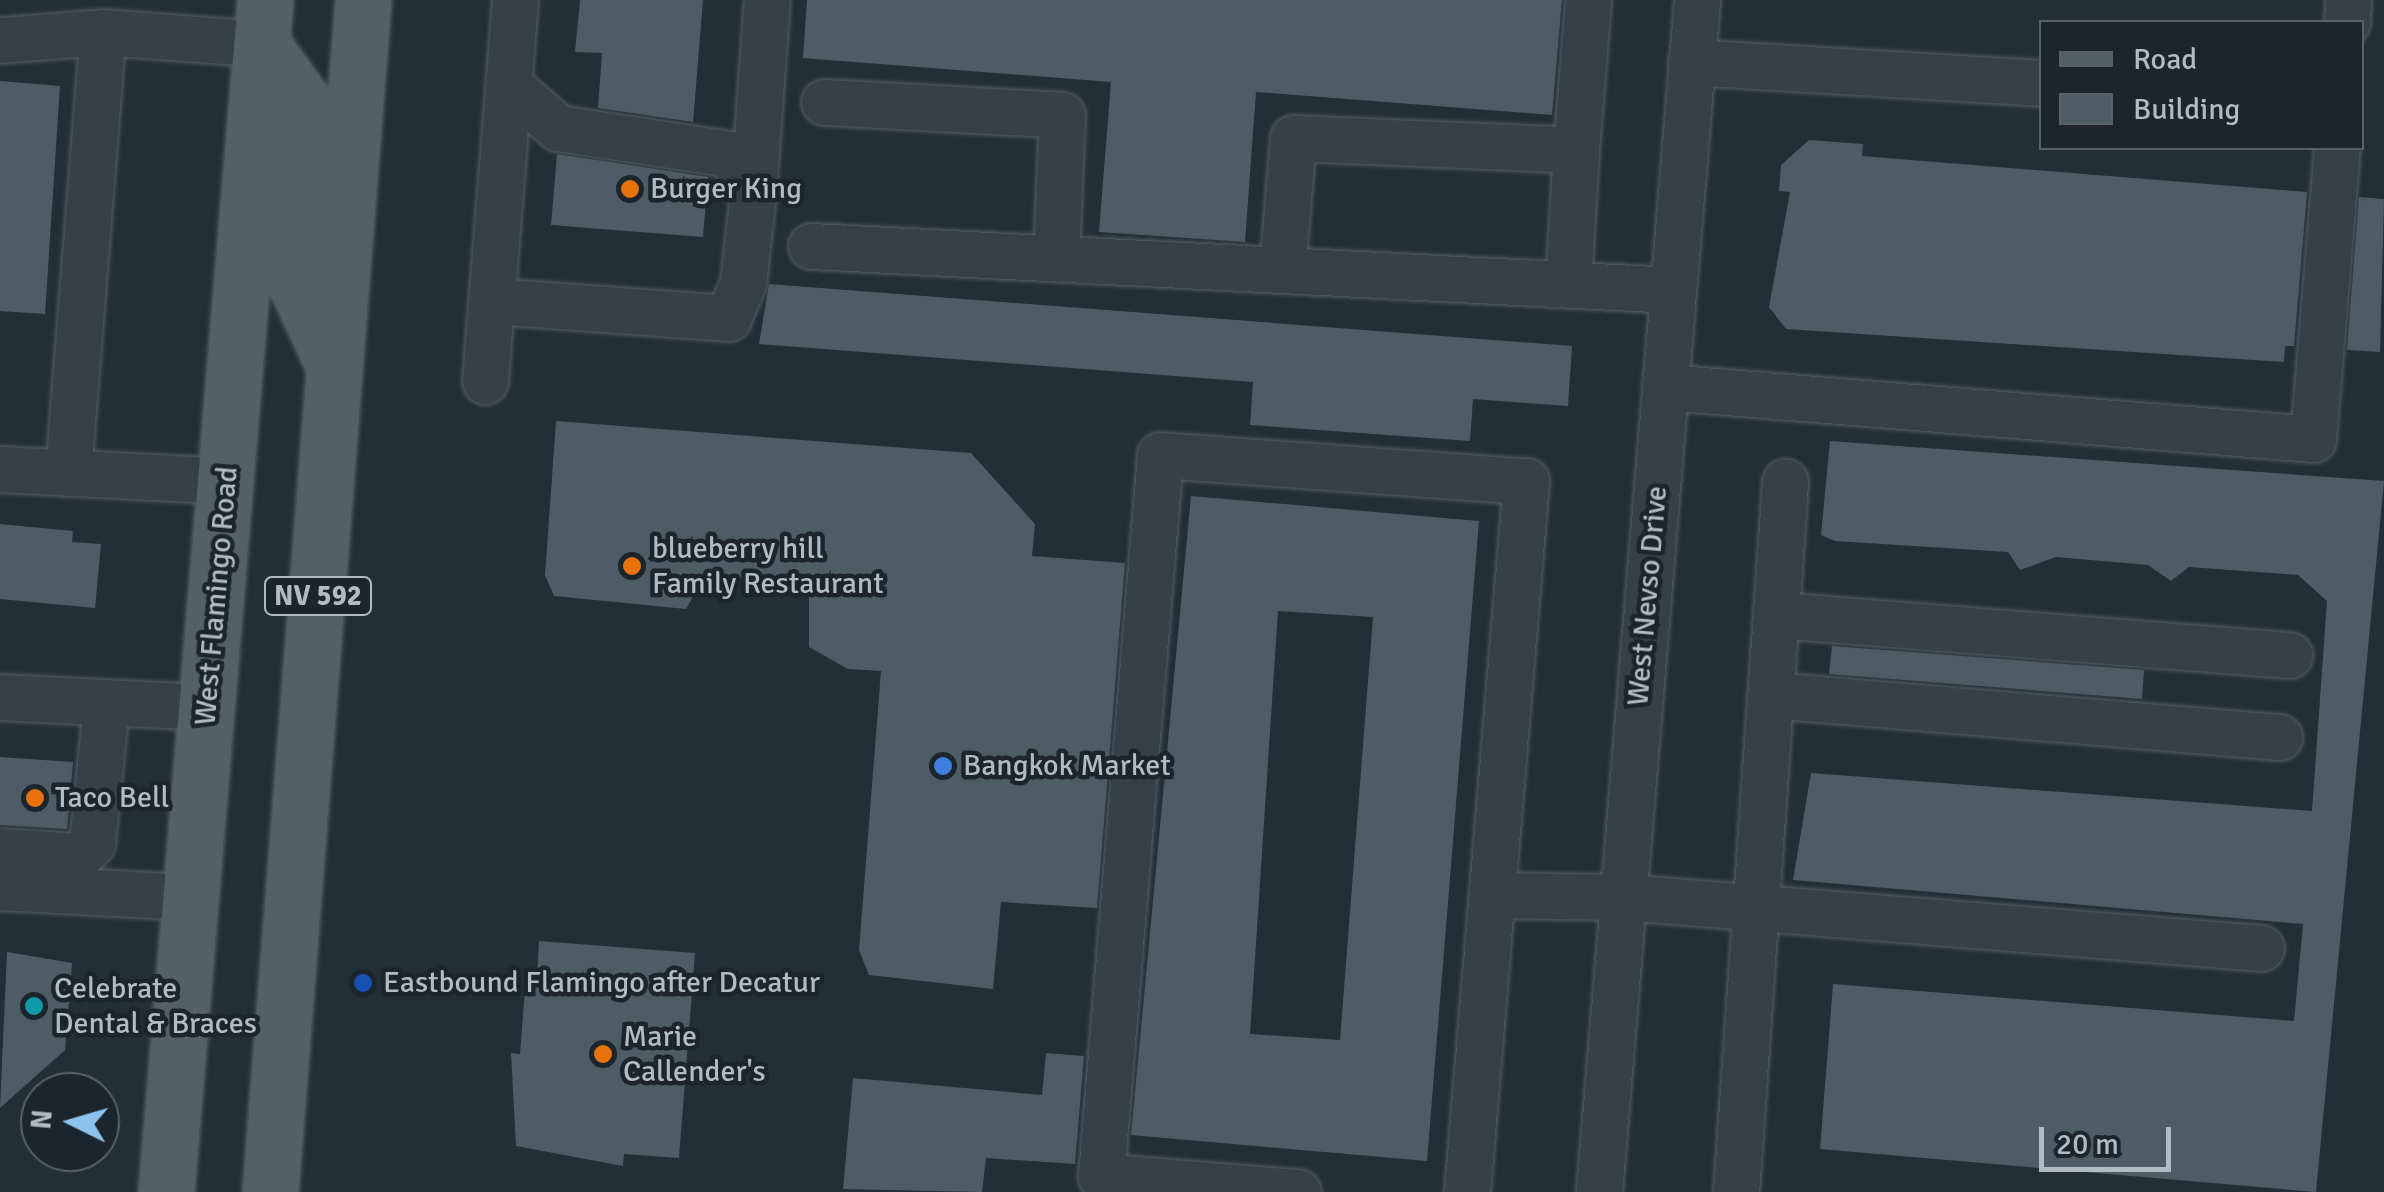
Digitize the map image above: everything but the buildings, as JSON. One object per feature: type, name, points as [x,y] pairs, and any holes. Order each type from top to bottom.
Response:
[{"type":"main road","name":"NV 592","points":[[270,1192],[334,367],[351,5]]},
{"type":"main road","points":[[263,22],[305,104],[295,282],[334,367]]},
{"type":"main road","name":"West Flamingo Road","points":[[166,1192],[263,22]]},
{"type":"street","points":[[485,381],[515,0]]},
{"type":"street","points":[[492,301],[728,318],[743,283],[767,0]]},
{"type":"street","points":[[1568,284],[1588,0]]},
{"type":"street","name":"West Nevso Drive","points":[[1599,1192],[1696,0]]},
{"type":"street","points":[[0,40],[263,22]]},
{"type":"street","points":[[68,473],[103,32]]},
{"type":"street","points":[[1692,62],[2039,83]]},
{"type":"street","points":[[509,85],[558,128],[730,154],[753,193]]},
{"type":"street","points":[[824,102],[1062,114],[1056,258]]},
{"type":"street","points":[[1282,270],[1293,138],[1576,150]]},
{"type":"street","points":[[1665,387],[2313,439],[2337,150]]},
{"type":"street","points":[[811,246],[1673,290]]},
{"type":"street","points":[[1298,1192],[1101,1176],[1160,455],[1526,481],[1467,1192]]},
{"type":"street","points":[[0,469],[227,481]]},
{"type":"street","points":[[1736,1192],[1785,482]]},
{"type":"street","points":[[1776,615],[2288,654]]},
{"type":"street","points":[[1770,695],[2279,738]]},
{"type":"street","points":[[0,696],[208,707]]},
{"type":"street","points":[[0,851],[78,856],[92,843],[106,704]]},
{"type":"street","points":[[0,886],[192,897]]},
{"type":"street","points":[[1492,895],[1624,897],[2262,948]]},
{"type":"place","name":"Burger King","points":[[630,189]]},
{"type":"place","name":"blueberry hill Family Restaurant","points":[[632,566]]},
{"type":"place","name":"Bangkok Market","points":[[943,766]]},
{"type":"place","name":"Taco Bell","points":[[35,798]]},
{"type":"place","name":"Eastbound Flamingo after Decatur","points":[[363,983]]},
{"type":"place","name":"Celebrate Dental & Braces","points":[[34,1006]]},
{"type":"place","name":"Marie Callender's","points":[[603,1054]]}]
